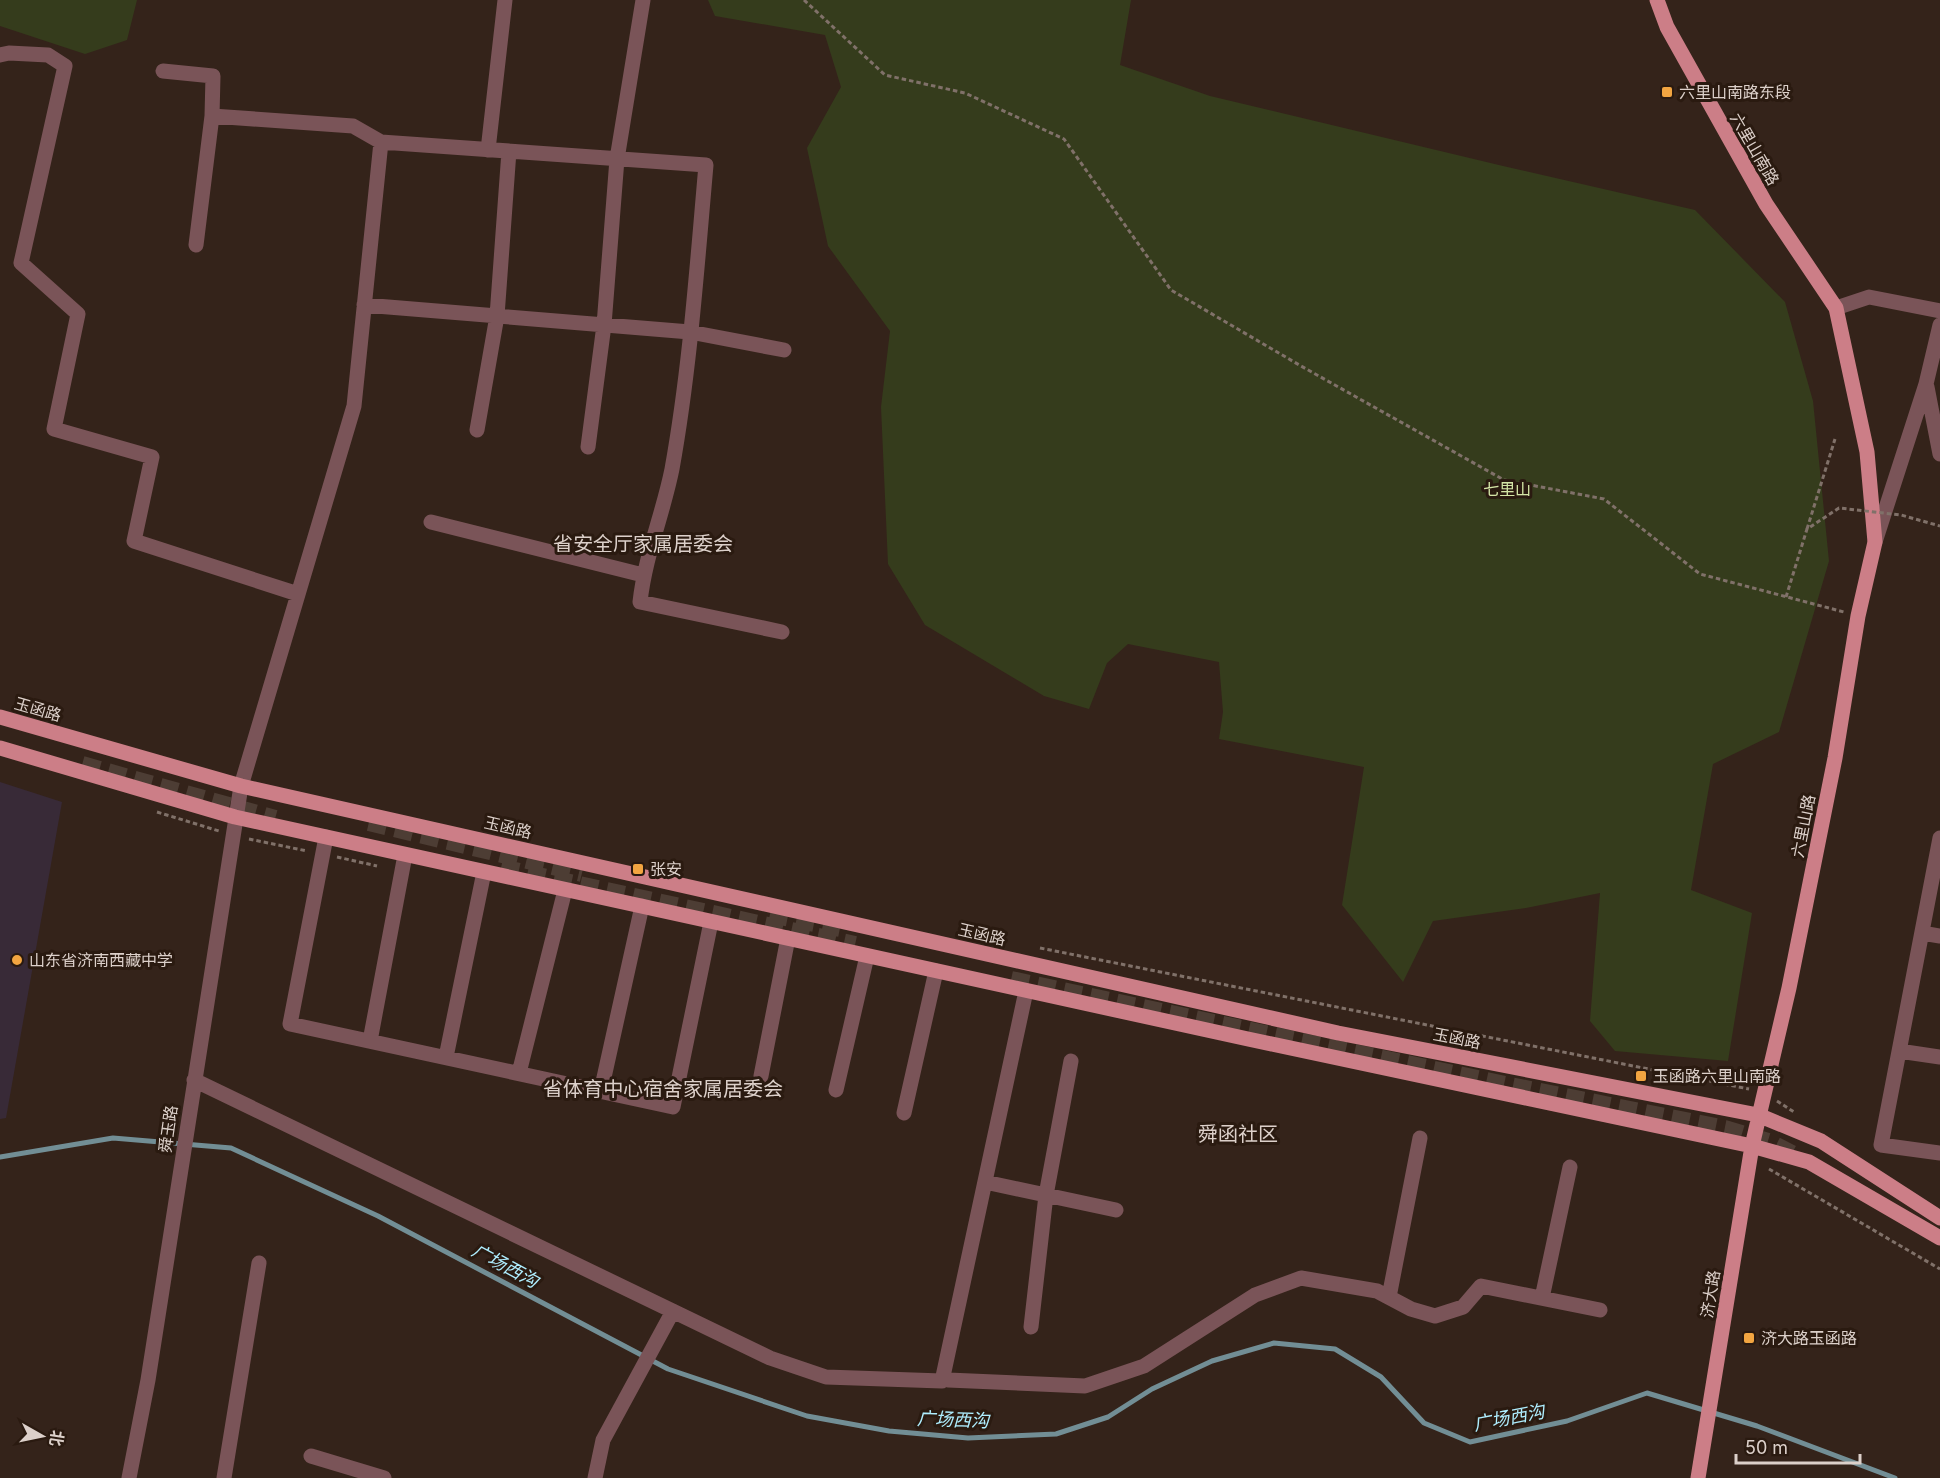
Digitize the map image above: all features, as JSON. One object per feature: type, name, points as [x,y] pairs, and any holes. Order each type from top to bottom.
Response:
[{"type":"main road","name":"六里山南路","points":[[1657,0],[1667,27],[1766,204],[1836,308]]},
{"type":"main road","name":"六里山路","points":[[1758,1115],[1789,988],[1835,758],[1858,616],[1875,542],[1867,452],[1836,308]]},
{"type":"main road","name":"玉函路","points":[[0,717],[241,786],[1338,1033],[1758,1115],[1821,1141],[1940,1218]]},
{"type":"main road","points":[[0,748],[235,818],[1026,991],[1752,1146],[1809,1162],[1940,1238]]},
{"type":"main road","name":"济大路","points":[[1698,1478],[1758,1115]]},
{"type":"street","points":[[488,150],[506,0]]},
{"type":"street","points":[[588,447],[604,325],[617,159],[643,0]]},
{"type":"street","points":[[0,55],[9,53],[48,55],[65,66],[21,263],[78,314],[54,429],[152,457],[134,541],[298,594]]},
{"type":"street","points":[[163,71],[213,76],[212,116],[196,245]]},
{"type":"street","points":[[212,116],[353,126],[381,142],[706,165],[690,332],[671,470],[643,575],[640,602],[782,632]]},
{"type":"street","name":"舜玉路","points":[[129,1478],[148,1380],[241,786],[354,406],[381,142]]},
{"type":"street","points":[[477,430],[497,316],[509,151]]},
{"type":"street","points":[[1836,308],[1869,297],[1940,311]]},
{"type":"street","points":[[364,305],[690,332],[784,350]]},
{"type":"street","name":"六里山路","points":[[1875,542],[1926,384],[1940,325]]},
{"type":"street","points":[[1926,384],[1940,454]]},
{"type":"street","points":[[431,522],[643,575]]},
{"type":"street","points":[[326,837],[290,1024],[673,1107],[711,922]]},
{"type":"street","points":[[1939,1148],[1881,1145],[1940,838]]},
{"type":"street","points":[[370,1041],[405,855]]},
{"type":"street","points":[[446,1058],[484,872]]},
{"type":"street","points":[[519,1073],[565,890]]},
{"type":"street","points":[[601,1091],[642,906]]},
{"type":"street","points":[[1922,933],[1940,936]]},
{"type":"street","points":[[760,1076],[788,938]]},
{"type":"street","points":[[836,1090],[867,956]]},
{"type":"street","points":[[903,1113],[936,971]]},
{"type":"street","points":[[194,1080],[770,1358],[826,1377],[942,1381],[1026,991]]},
{"type":"street","points":[[1899,1051],[1940,1057]]},
{"type":"street","points":[[1030,1328],[1046,1195],[1071,1061]]},
{"type":"street","points":[[1389,1298],[1420,1138]]},
{"type":"street","points":[[1542,1298],[1570,1167]]},
{"type":"street","points":[[985,1182],[1116,1210]]},
{"type":"street","points":[[224,1478],[259,1263]]},
{"type":"street","points":[[948,1380],[1085,1386],[1144,1366],[1255,1295],[1301,1278],[1377,1291],[1411,1310],[1435,1316],[1463,1307],[1481,1286],[1600,1310]]},
{"type":"street","points":[[595,1478],[603,1440],[673,1311]]},
{"type":"street","points":[[310,1456],[384,1478]]},
{"type":"path","points":[[804,0],[885,75],[965,93],[1064,139],[1171,290],[1301,366],[1504,480],[1604,499],[1700,574],[1858,616]]},
{"type":"path","points":[[1786,597],[1835,439]]},
{"type":"path","points":[[1807,529],[1839,508],[1901,515],[1940,526]]},
{"type":"shaded area","name":"山东省济南西藏中学","points":[[0,782],[62,802],[6,1118],[0,1119]]},
{"type":"green space","points":[[0,0],[137,0],[127,40],[85,54],[0,26]]},
{"type":"green space","name":"七里山","points":[[708,0],[1131,0],[1120,65],[1210,96],[1695,210],[1785,302],[1813,401],[1829,561],[1779,732],[1713,764],[1691,890],[1752,913],[1728,1061],[1615,1051],[1590,1021],[1600,893],[1526,908],[1433,921],[1403,982],[1342,905],[1364,767],[1219,739],[1223,712],[1219,662],[1128,644],[1107,663],[1089,709],[1044,696],[925,625],[888,564],[881,407],[890,331],[828,246],[807,148],[841,87],[825,35],[715,16]]},
{"type":"waterway","name":"广场西沟","points":[[0,1157],[113,1138],[231,1148],[378,1216],[668,1369],[807,1416],[889,1431],[968,1438],[1056,1434],[1108,1417],[1152,1389],[1212,1361],[1274,1343],[1335,1349],[1381,1377],[1424,1423],[1470,1442],[1567,1421],[1647,1393],[1757,1426],[1895,1478]]},
{"type":"tunnel","points":[[82,765],[275,819]]},
{"type":"tunnel","points":[[369,822],[582,873]]},
{"type":"tunnel","points":[[501,868],[855,945]]},
{"type":"tunnel","points":[[770,914],[840,928]]},
{"type":"tunnel","points":[[1011,980],[1510,1086],[1725,1129],[1768,1142],[1792,1154]]},
{"type":"place","name":"六里山南路东段","points":[[1667,92]]},
{"type":"place","name":"张安","points":[[638,869]]},
{"type":"place","name":"山东省济南西藏中学","points":[[17,960]]},
{"type":"place","name":"玉函路六里山南路","points":[[1641,1076]]},
{"type":"place","name":"济大路玉函路","points":[[1749,1338]]},
{"type":"district","name":"省安全厅家属居委会","points":[[643,544]]},
{"type":"district","name":"省体育中心宿舍家属居委会","points":[[663,1089]]},
{"type":"district","name":"舜函社区","points":[[1238,1134]]}]
